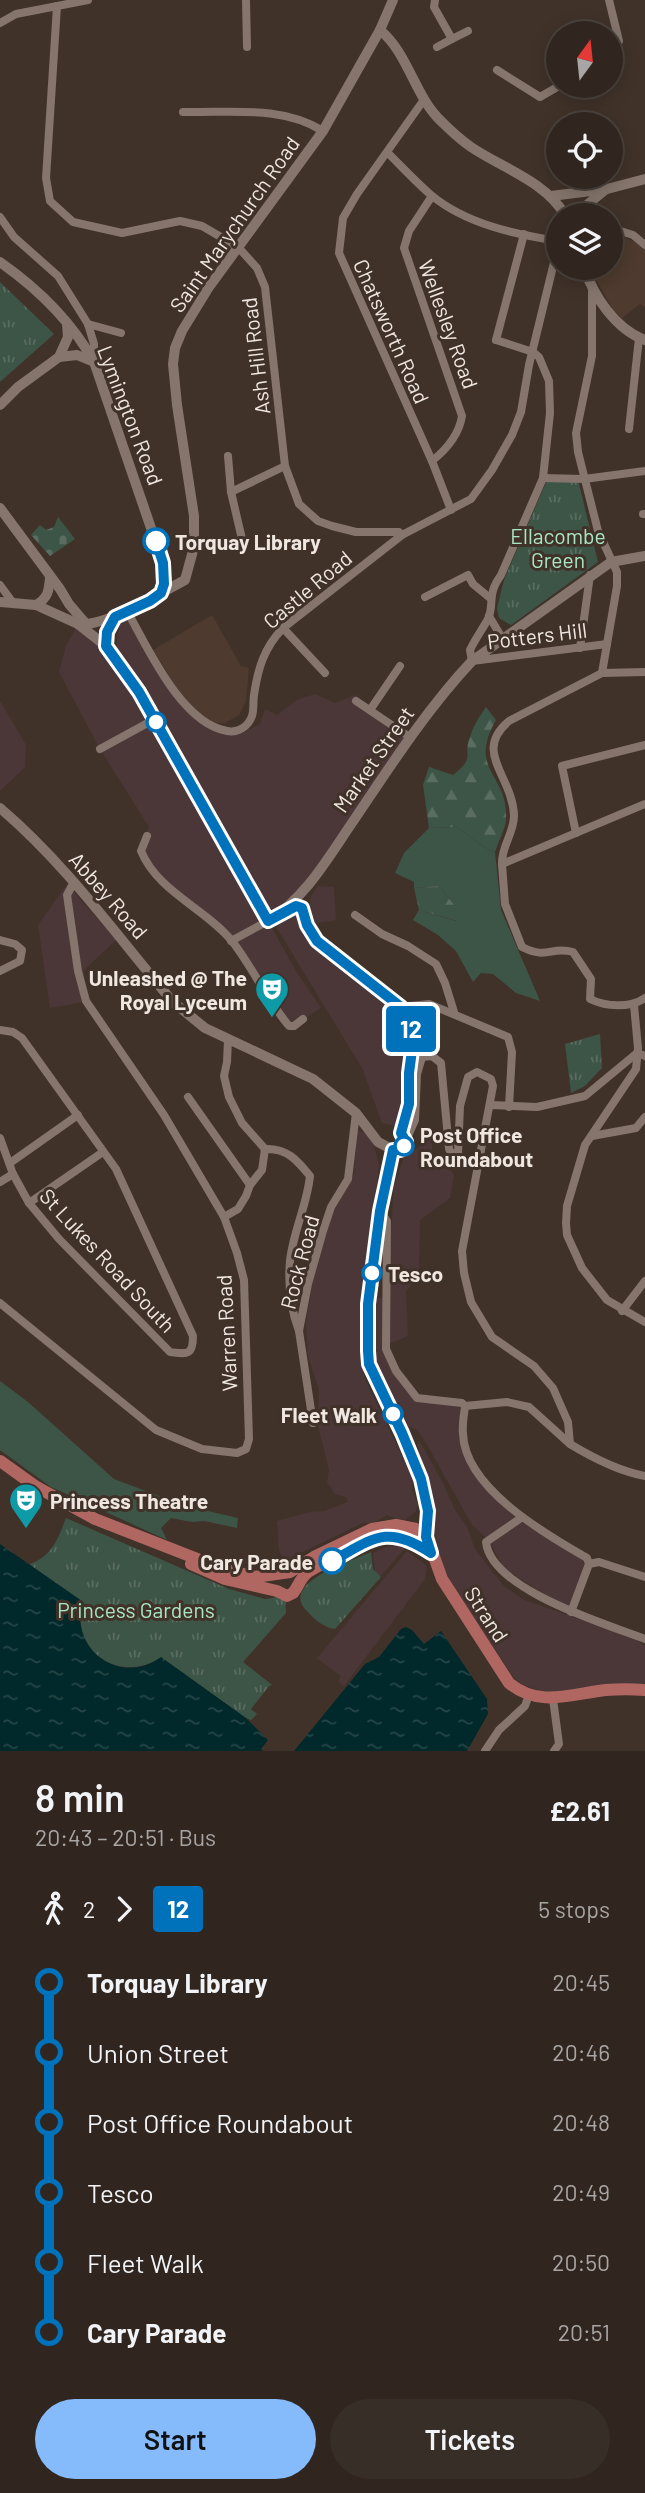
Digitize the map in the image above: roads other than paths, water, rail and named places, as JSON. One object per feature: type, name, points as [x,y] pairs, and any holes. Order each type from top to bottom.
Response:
[{"type":"main road","points":[[0,1461],[20,1477],[65,1504],[135,1535],[223,1569],[255,1577],[289,1576]]},
{"type":"main road","points":[[0,1471],[29,1492],[85,1523],[225,1579],[277,1591]]},
{"type":"main road","name":"Strand","points":[[289,1576],[308,1572],[385,1532],[411,1540],[431,1553],[451,1595],[509,1683],[524,1693]]},
{"type":"main road","points":[[289,1576],[297,1588],[290,1595],[282,1595],[274,1587],[274,1579],[289,1576]]},
{"type":"main road","points":[[524,1693],[553,1699],[605,1690],[645,1690]]},
{"type":"street","points":[[0,23],[16,14],[53,4],[88,0]]},
{"type":"street","points":[[246,0],[247,47]]},
{"type":"street","points":[[435,0],[434,7],[452,39]]},
{"type":"street","points":[[609,0],[614,21]]},
{"type":"street","name":"Saint Marychurch Road","points":[[188,569],[194,547],[194,516],[177,405],[173,364],[175,348],[193,311],[323,131],[380,30],[392,1]]},
{"type":"street","name":"Ash Hill Road","points":[[53,4],[46,178],[50,201],[73,222],[86,226],[122,233],[180,221],[202,226],[238,247],[257,268],[265,287],[285,466],[299,505],[318,521],[356,532],[399,532],[401,535]]},
{"type":"street","points":[[380,30],[393,40],[423,100],[440,120],[470,146],[551,196],[556,203]]},
{"type":"street","points":[[437,47],[468,31]]},
{"type":"street","points":[[497,70],[540,97],[546,94]]},
{"type":"street","name":"Chatsworth Road","points":[[423,100],[343,218],[339,234],[339,253],[432,461],[451,510]]},
{"type":"street","points":[[183,112],[280,114],[309,122],[323,131]]},
{"type":"street","points":[[388,153],[432,196],[478,222],[546,240]]},
{"type":"street","points":[[623,186],[644,181]]},
{"type":"street","points":[[551,196],[607,189]]},
{"type":"street","points":[[588,203],[607,189]]},
{"type":"street","name":"Wellesley Road","points":[[432,196],[409,231],[404,248],[462,416],[460,427],[446,449],[432,461]]},
{"type":"street","points":[[0,217],[14,237],[58,276],[88,324],[94,344],[94,362],[77,355],[59,357]]},
{"type":"street","points":[[623,232],[645,245]]},
{"type":"street","points":[[472,661],[470,650],[489,616],[493,586],[501,575],[543,478],[550,413],[549,381],[539,357],[533,352],[496,340],[524,234]]},
{"type":"street","name":"Lymington Road","points":[[0,262],[33,288],[67,324],[82,341],[94,362],[159,550],[164,572]]},
{"type":"street","name":"Castle Road","points":[[127,611],[164,675],[187,708],[223,730],[234,732],[243,729],[253,715],[258,667],[270,642],[283,628],[401,535],[471,499],[492,470],[522,412],[529,365],[550,280]]},
{"type":"street","points":[[589,280],[610,314],[642,339],[633,377],[629,429]]},
{"type":"street","points":[[592,289],[592,356],[576,433],[584,479],[598,531],[617,572],[602,673]]},
{"type":"street","points":[[0,405],[18,387],[59,357],[68,337],[67,324]]},
{"type":"street","points":[[88,324],[121,333]]},
{"type":"street","points":[[228,456],[231,492],[242,540]]},
{"type":"street","points":[[231,492],[285,466]]},
{"type":"street","points":[[543,478],[584,479],[645,471]]},
{"type":"street","points":[[0,508],[139,692],[268,921]]},
{"type":"street","points":[[611,562],[645,556]]},
{"type":"street","name":"Market Street","points":[[231,941],[287,909],[310,882],[453,681],[472,661],[611,562]]},
{"type":"street","points":[[161,593],[164,572],[177,575],[188,569]]},
{"type":"street","points":[[0,602],[36,605],[85,624],[115,617],[158,597],[185,580],[188,569]]},
{"type":"street","points":[[425,597],[468,575],[473,584],[490,598]]},
{"type":"street","points":[[580,648],[590,575]]},
{"type":"street","points":[[36,605],[44,600],[48,592],[50,577]]},
{"type":"street","points":[[0,585],[14,604]]},
{"type":"street","points":[[489,616],[502,638]]},
{"type":"street","points":[[106,646],[107,632],[115,617]]},
{"type":"street","points":[[283,628],[325,673]]},
{"type":"street","name":"Potters Hill","points":[[472,661],[607,644]]},
{"type":"street","points":[[370,710],[400,666]]},
{"type":"street","points":[[645,672],[602,673],[509,721],[500,728],[494,739],[493,755],[510,791],[514,818],[502,854],[505,904],[522,947],[541,954],[559,948],[573,952],[591,979],[590,999],[601,1004],[635,1005],[645,998]]},
{"type":"street","points":[[356,701],[411,738]]},
{"type":"street","points":[[100,749],[155,719]]},
{"type":"street","points":[[576,833],[562,766],[645,745]]},
{"type":"street","points":[[502,864],[645,804]]},
{"type":"street","name":"Abbey Road","points":[[0,808],[26,830],[74,882],[173,1002],[205,1028],[313,1079],[356,1113],[378,1142],[392,1149]]},
{"type":"street","points":[[147,836],[141,851],[146,863],[171,890],[231,941],[289,1026],[294,1026],[303,1019]]},
{"type":"street","name":"Warren Road","points":[[0,1304],[156,1430],[202,1449],[237,1453],[246,1449],[249,1439],[244,1280],[237,1253],[224,1217],[151,1094],[86,1001],[78,971],[67,895],[74,882]]},
{"type":"street","name":"Market Street","points":[[302,908],[310,882]]},
{"type":"street","points":[[287,909],[296,906],[302,908],[307,925],[317,941],[401,1007],[414,1035],[409,1073],[409,1104],[402,1135],[402,1149],[392,1149],[380,1211],[387,1221],[386,1349],[396,1370],[417,1398],[454,1401],[465,1406],[507,1402],[529,1407],[570,1444],[590,1457],[645,1476]]},
{"type":"street","points":[[355,915],[382,934],[408,946],[436,964],[448,990],[454,1012]]},
{"type":"street","points":[[0,940],[15,944],[22,950],[20,961],[0,971]]},
{"type":"street","points":[[401,1007],[429,1004],[454,1012],[508,1037],[512,1052],[509,1107]]},
{"type":"street","points":[[635,1005],[641,1055],[632,1078],[592,1136],[580,1159],[567,1206],[567,1235],[582,1268],[607,1300],[645,1322]]},
{"type":"street","points":[[0,1030],[13,1032],[22,1038],[103,1152],[29,1203]]},
{"type":"street","points":[[224,1217],[238,1209],[250,1185],[262,1170],[265,1149],[242,1123],[229,1097],[223,1076],[228,1062],[228,1040]]},
{"type":"street","points":[[489,1105],[537,1107],[585,1096],[641,1055]]},
{"type":"street","points":[[402,1135],[415,1120],[417,1074],[420,1060],[424,1056],[432,1056],[441,1063],[451,1154],[458,1154],[460,1106],[466,1083],[474,1073],[485,1074],[493,1082],[462,1251],[470,1298],[495,1341],[534,1366],[553,1388],[568,1422],[570,1444]]},
{"type":"street","points":[[188,1097],[250,1185]]},
{"type":"street","name":"Rock Road","points":[[313,1423],[299,1331],[308,1284],[323,1231],[331,1208],[348,1179],[356,1113]]},
{"type":"street","points":[[10,1163],[78,1115]]},
{"type":"street","points":[[592,1136],[636,1128],[645,1117]]},
{"type":"street","name":"St Lukes Road South","points":[[0,1138],[13,1174],[29,1203],[59,1239],[170,1352],[186,1354],[193,1348],[193,1336],[116,1170],[103,1152]]},
{"type":"street","points":[[265,1149],[278,1148],[293,1157],[310,1176],[308,1195],[290,1261],[292,1298],[299,1331]]},
{"type":"street","points":[[0,1182],[13,1174]]},
{"type":"street","points":[[622,1311],[645,1281]]},
{"type":"street","points":[[465,1406],[463,1436],[471,1462],[489,1486],[521,1518],[587,1558],[589,1564],[584,1582],[571,1612]]},
{"type":"street","points":[[521,1518],[486,1542],[486,1549],[497,1564],[530,1592],[571,1612],[645,1639]]},
{"type":"street","points":[[589,1564],[599,1562],[645,1577]]},
{"type":"street","points":[[485,1751],[499,1730],[525,1706],[524,1693]]},
{"type":"street","points":[[553,1699],[559,1744],[554,1751]]},
{"type":"water","points":[[0,1544],[82,1601],[80,1618],[83,1634],[90,1648],[101,1658],[130,1668],[145,1665],[161,1657],[246,1718],[268,1740],[261,1749],[263,1751],[0,1751]]},
{"type":"water","points":[[406,1627],[424,1644],[441,1631],[487,1699],[488,1714],[467,1751],[294,1751],[365,1664],[379,1657],[401,1629]]},
{"type":"place","name":"Torquay Library","points":[[156,541]]},
{"type":"place","name":"Unleashed @ The Royal Lyceum","points":[[272,1019]]},
{"type":"place","name":"Post Office Roundabout","points":[[404,1146]]},
{"type":"place","name":"Tesco","points":[[372,1273]]},
{"type":"place","name":"Fleet Walk","points":[[393,1414]]},
{"type":"place","name":"Princess Theatre","points":[[26,1530]]},
{"type":"place","name":"Cary Parade","points":[[332,1561]]},
{"type":"park label","name":"Ellacombe Green","points":[[558,547]]},
{"type":"park label","name":"Princess Gardens","points":[[136,1609]]}]
